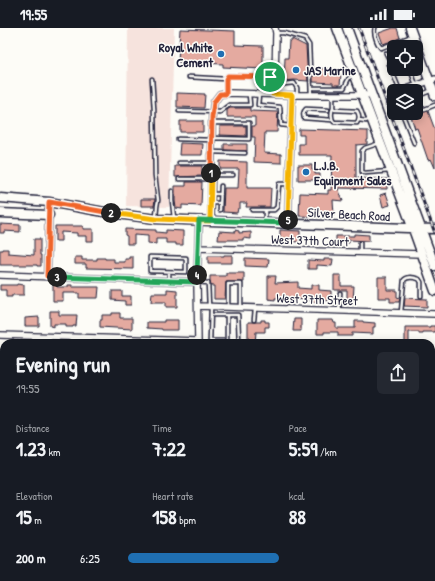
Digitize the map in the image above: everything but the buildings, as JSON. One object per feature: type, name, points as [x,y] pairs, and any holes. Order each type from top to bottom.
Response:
[{"type":"main road","points":[[337,28],[391,171],[435,266]]},
{"type":"main road","points":[[347,28],[372,95],[417,229],[422,254],[435,291]]},
{"type":"main road","points":[[423,64],[432,80],[434,94]]},
{"type":"main road","name":"Silver Beach Road","points":[[0,198],[49,202],[110,213],[156,219],[435,229]]},
{"type":"main road","points":[[0,213],[49,215]]},
{"type":"street","points":[[273,94],[275,77],[276,30]]},
{"type":"street","points":[[421,84],[432,80]]},
{"type":"street","points":[[210,221],[211,139],[214,102],[223,94],[372,95]]},
{"type":"street","points":[[288,223],[291,126],[294,95]]},
{"type":"street","points":[[47,276],[49,202]]},
{"type":"street","points":[[198,339],[197,282],[199,220]]},
{"type":"street","name":"West 37th Court","points":[[198,248],[422,254]]},
{"type":"street","points":[[0,275],[197,282]]},
{"type":"street","name":"West 37th Street","points":[[198,306],[435,314]]},
{"type":"street","points":[[0,335],[113,339]]},
{"type":"lane","points":[[375,28],[374,31],[381,48],[411,32]]},
{"type":"lane","points":[[276,30],[305,38],[309,45],[311,95]]},
{"type":"lane","points":[[310,88],[344,88],[349,78],[355,74]]},
{"type":"lane","points":[[189,77],[226,79],[228,76],[275,77]]},
{"type":"lane","points":[[152,79],[155,175],[158,200],[156,219]]},
{"type":"lane","points":[[223,94],[226,79]]},
{"type":"lane","points":[[274,88],[284,84],[294,84],[297,88],[294,95]]},
{"type":"lane","points":[[179,111],[220,112],[229,105],[250,105],[249,94]]},
{"type":"lane","points":[[259,94],[258,105],[280,107],[281,125],[291,126]]},
{"type":"lane","points":[[434,94],[417,97],[422,109],[435,105]]},
{"type":"lane","points":[[332,120],[333,95]]},
{"type":"lane","points":[[333,108],[335,110],[358,111],[359,120]]},
{"type":"lane","points":[[328,110],[306,109],[304,111],[304,118],[357,123],[359,120],[366,121],[371,119]]},
{"type":"lane","points":[[405,120],[414,143]]},
{"type":"lane","points":[[178,139],[248,139],[249,123],[212,123]]},
{"type":"lane","points":[[380,143],[365,148],[362,151],[362,172],[391,171]]},
{"type":"lane","points":[[211,152],[245,153]]},
{"type":"lane","points":[[179,163],[211,163]]},
{"type":"lane","points":[[179,179],[232,175]]},
{"type":"lane","points":[[252,210],[274,210],[278,208],[279,184],[289,184]]},
{"type":"lane","points":[[220,210],[221,186]]},
{"type":"lane","points":[[172,191],[175,220]]},
{"type":"lane","points":[[211,199],[221,194]]},
{"type":"lane","points":[[211,199],[220,203]]},
{"type":"lane","points":[[265,210],[265,223]]},
{"type":"lane","points":[[360,243],[360,252]]},
{"type":"lane","points":[[150,257],[186,258],[186,272],[169,272],[150,271],[150,257]]},
{"type":"lane","points":[[169,272],[169,280]]},
{"type":"lane","points":[[401,313],[404,280],[406,278],[419,278],[421,282],[420,296]]},
{"type":"lane","points":[[197,282],[208,283],[211,315],[210,339]]},
{"type":"lane","points":[[228,307],[228,284],[241,284],[241,308]]},
{"type":"lane","points":[[339,311],[340,293]]},
{"type":"lane","points":[[254,320],[255,308]]},
{"type":"lane","points":[[211,315],[238,315],[238,339]]},
{"type":"lane","points":[[227,315],[227,339]]},
{"type":"shaded area","points":[[128,28],[174,28],[169,207],[126,206]]},
{"type":"railway","points":[[359,28],[435,233]]},
{"type":"place","name":"Royal White Cement","points":[[221,54]]},
{"type":"place","name":"JAS Marine","points":[[296,70]]},
{"type":"place","name":"L.J.B. Equipment Sales","points":[[306,172]]},
{"type":"route","points":[[270,77],[228,76],[226,79],[226,94],[220,94],[214,102],[212,117],[210,221],[156,219],[110,213],[49,202],[47,276],[197,282],[198,248],[199,220],[288,223],[292,95],[273,94],[275,77],[270,77]]}]
